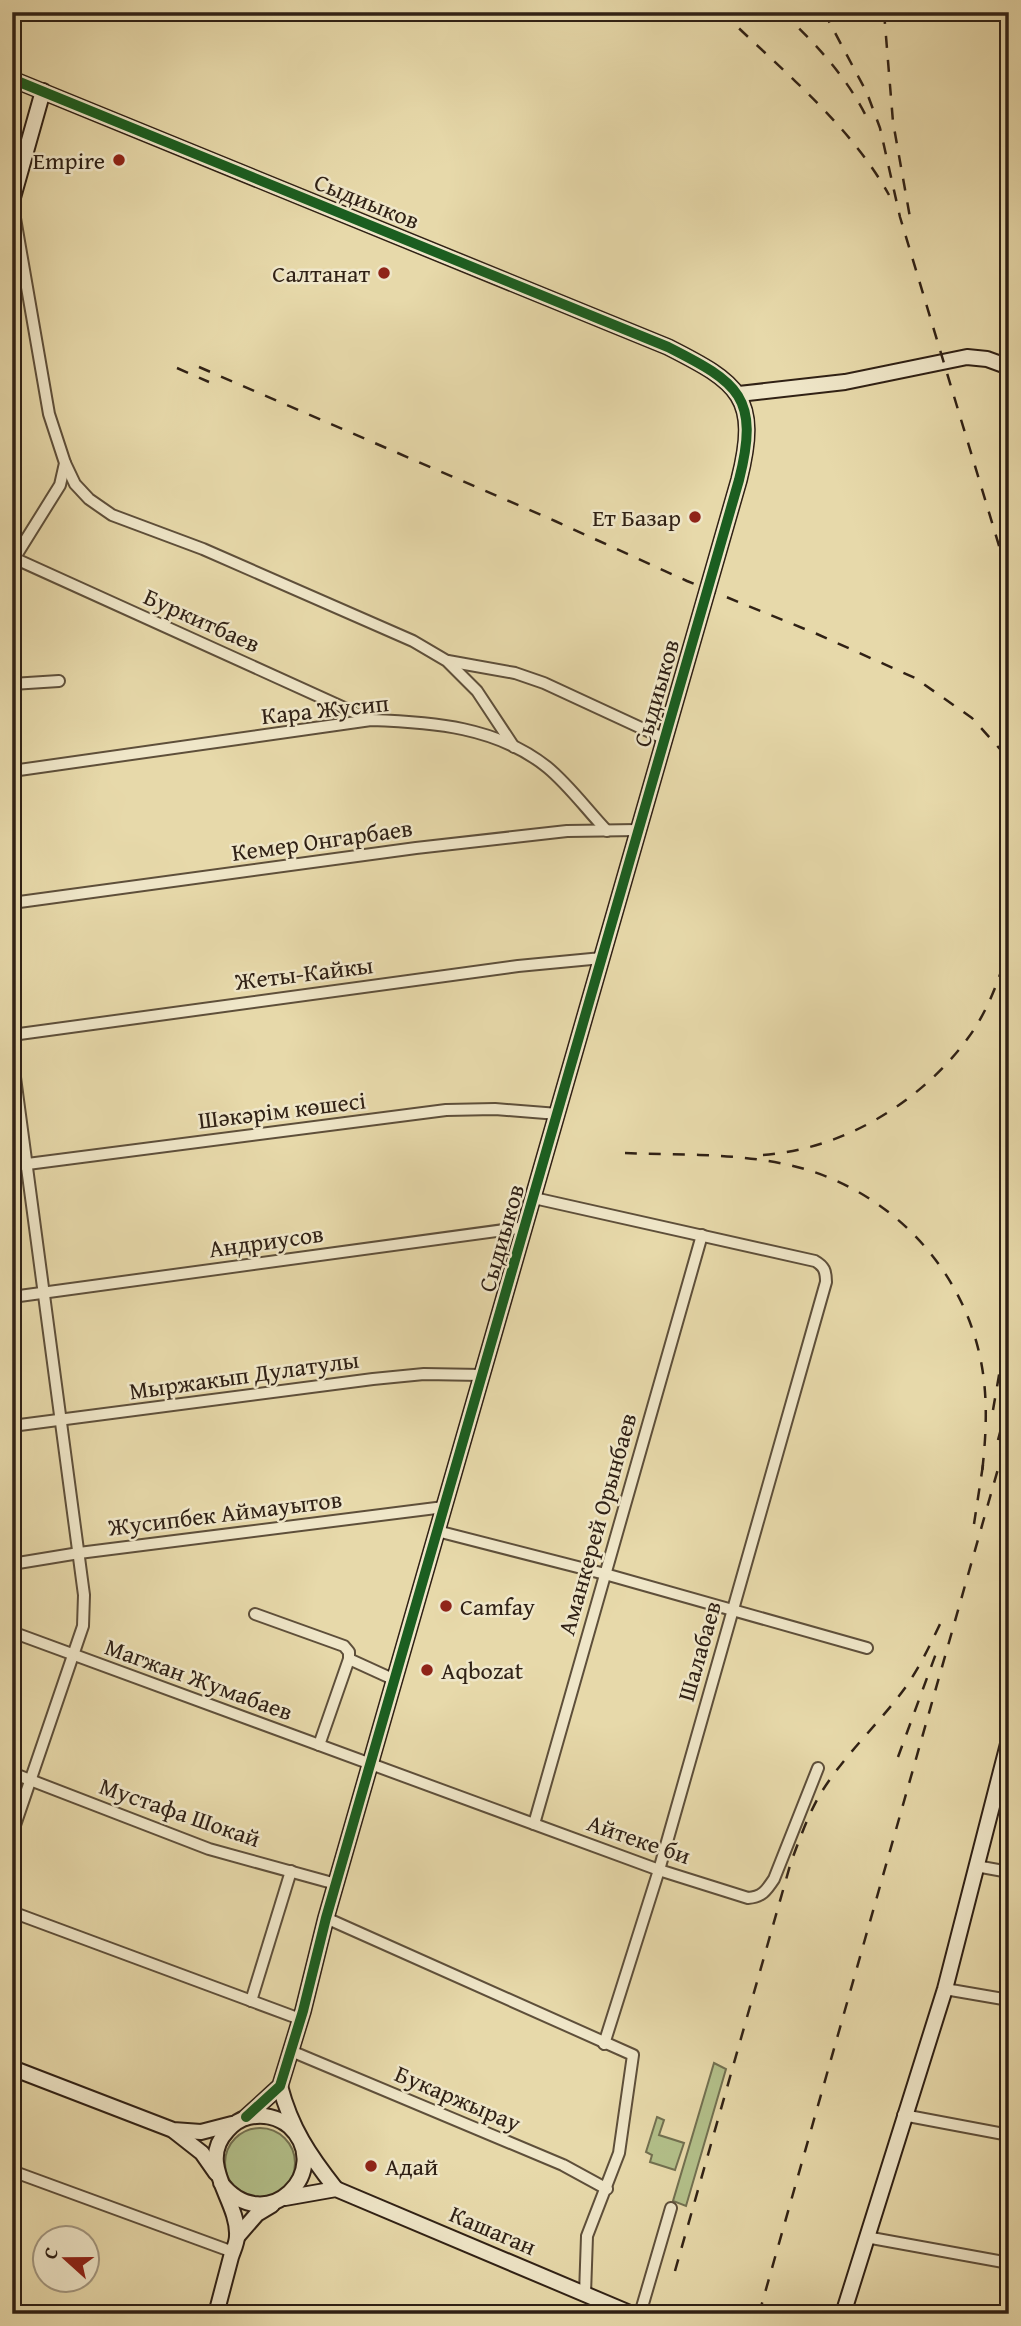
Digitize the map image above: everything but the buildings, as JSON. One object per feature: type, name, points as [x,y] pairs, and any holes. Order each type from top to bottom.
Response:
[{"type":"street","name":"Сыдиыков","points":[[12,79],[668,347],[703,365],[738,394],[746,416],[747,449],[280,2086]]},
{"type":"street","points":[[43,91],[12,201],[49,414],[75,484],[89,499],[112,515],[203,548],[413,641],[447,661],[477,691],[514,747]]},
{"type":"street","points":[[738,394],[845,382],[967,357],[987,359],[1009,367]]},
{"type":"street","points":[[14,560],[60,485],[65,463]]},
{"type":"street","name":"Буркитбаев","points":[[14,560],[371,720]]},
{"type":"street","points":[[447,661],[515,673],[544,683],[665,738]]},
{"type":"street","points":[[12,684],[59,681]]},
{"type":"street","name":"Кара Жусип","points":[[12,771],[371,720],[423,722],[477,731],[514,747],[547,767],[607,831]]},
{"type":"street","name":"Кемер Онгарбаев","points":[[12,903],[416,848],[567,831],[638,830]]},
{"type":"street","name":"Жеты-Кайкы","points":[[12,1035],[505,968],[602,958]]},
{"type":"street","points":[[12,1055],[84,1595],[83,1626],[12,1834]]},
{"type":"street","name":"Шәкәрім көшесі","points":[[12,1166],[446,1110],[495,1109],[558,1114]]},
{"type":"street","points":[[534,1198],[702,1235]]},
{"type":"street","name":"Андриусов","points":[[12,1297],[526,1227]]},
{"type":"street","name":"Шалабаев","points":[[604,2044],[659,1870],[826,1282],[824,1268],[815,1261],[702,1235]]},
{"type":"street","name":"Аманкерей Орынбаев","points":[[534,1824],[702,1235]]},
{"type":"street","name":"Мыржакып Дулатулы","points":[[12,1426],[373,1379],[424,1374],[482,1375]]},
{"type":"street","name":"Жусипбек Аймауытов","points":[[12,1564],[79,1553],[444,1507]]},
{"type":"street","points":[[437,1531],[605,1574],[866,1648]]},
{"type":"street","points":[[255,1614],[344,1646],[349,1652],[349,1660],[319,1745]]},
{"type":"street","name":"Магжан Жумабаев","points":[[12,1632],[372,1765]]},
{"type":"street","points":[[349,1660],[395,1680]]},
{"type":"street","points":[[843,2314],[903,2115],[945,1989],[1009,1740]]},
{"type":"street","name":"Айтеке би","points":[[372,1765],[659,1870],[748,1898],[758,1898],[774,1879],[818,1768]]},
{"type":"street","name":"Мустафа Шокай","points":[[12,1773],[209,1849],[336,1884]]},
{"type":"street","points":[[976,1866],[1009,1872]]},
{"type":"street","points":[[251,2001],[291,1871]]},
{"type":"street","points":[[12,1912],[300,2020]]},
{"type":"street","points":[[326,1918],[633,2055],[619,2153],[584,2247],[587,2265],[585,2294]]},
{"type":"street","points":[[945,1989],[1009,2000]]},
{"type":"street","name":"Букаржырау","points":[[291,2051],[563,2165],[607,2189]]},
{"type":"street","points":[[12,2068],[173,2130],[201,2132],[260,2115],[275,2118],[287,2124],[297,2135],[336,2189],[265,2205],[240,2201],[229,2193],[202,2153],[173,2130]]},
{"type":"street","points":[[216,2314],[237,2236],[233,2210],[219,2178],[215,2159],[217,2146],[224,2133],[280,2086],[286,2110],[304,2155],[302,2176],[295,2188],[257,2214],[237,2236]]},
{"type":"street","points":[[903,2115],[1009,2135]]},
{"type":"street","points":[[12,2171],[233,2252]]},
{"type":"street","name":"Кашаган","points":[[336,2189],[632,2314]]},
{"type":"street","points":[[640,2314],[671,2208]]},
{"type":"street","points":[[866,2237],[1009,2263]]},
{"type":"street","points":[[12,2311],[20,2314]]},
{"type":"green space","points":[[714,2063],[726,2069],[686,2206],[673,2201]]},
{"type":"green space","points":[[657,2117],[664,2120],[659,2135],[684,2143],[675,2170],[650,2162],[652,2155],[646,2152]]},
{"type":"green space","points":[[253,2128],[267,2128],[280,2133],[290,2143],[295,2163],[290,2183],[280,2193],[267,2198],[253,2198],[240,2193],[230,2183],[225,2170],[225,2156],[230,2143],[240,2133]]},
{"type":"railway","points":[[722,12],[834,120],[873,169],[889,195]]},
{"type":"railway","points":[[782,12],[829,61],[850,88],[867,118]]},
{"type":"railway","points":[[824,12],[867,93],[880,128],[900,217],[1006,569]]},
{"type":"railway","points":[[884,12],[893,122],[911,223]]},
{"type":"railway","points":[[199,367],[915,678],[972,718],[1009,759]]},
{"type":"railway","points":[[177,368],[209,382]]},
{"type":"railway","points":[[763,1155],[793,1151],[851,1132],[904,1102],[928,1082],[968,1038],[982,1016],[998,981],[1009,944]]},
{"type":"railway","points":[[625,1153],[728,1156],[789,1165],[825,1176],[858,1192],[889,1212],[916,1237],[939,1265],[958,1296],[973,1331],[985,1393],[982,1473]]},
{"type":"railway","points":[[993,1410],[1009,1317]]},
{"type":"railway","points":[[998,1440],[1009,1399]]},
{"type":"railway","points":[[759,2314],[1009,1430]]},
{"type":"railway","points":[[974,1524],[983,1465]]},
{"type":"railway","points":[[675,2271],[791,1862],[803,1830],[827,1783],[910,1680],[941,1622]]},
{"type":"railway","points":[[898,1757],[938,1648]]},
{"type":"cycle path","points":[[12,79],[668,347],[712,371],[727,383],[738,396],[747,429],[739,480],[326,1918],[303,2011],[280,2086],[246,2117]]},
{"type":"place","name":"Empire","points":[[119,160]]},
{"type":"place","name":"Салтанат","points":[[384,273]]},
{"type":"place","name":"Ет Базар","points":[[695,517]]},
{"type":"place","name":"Camfay","points":[[446,1606]]},
{"type":"place","name":"Aqbozat","points":[[427,1670]]},
{"type":"place","name":"Адай","points":[[371,2166]]}]
